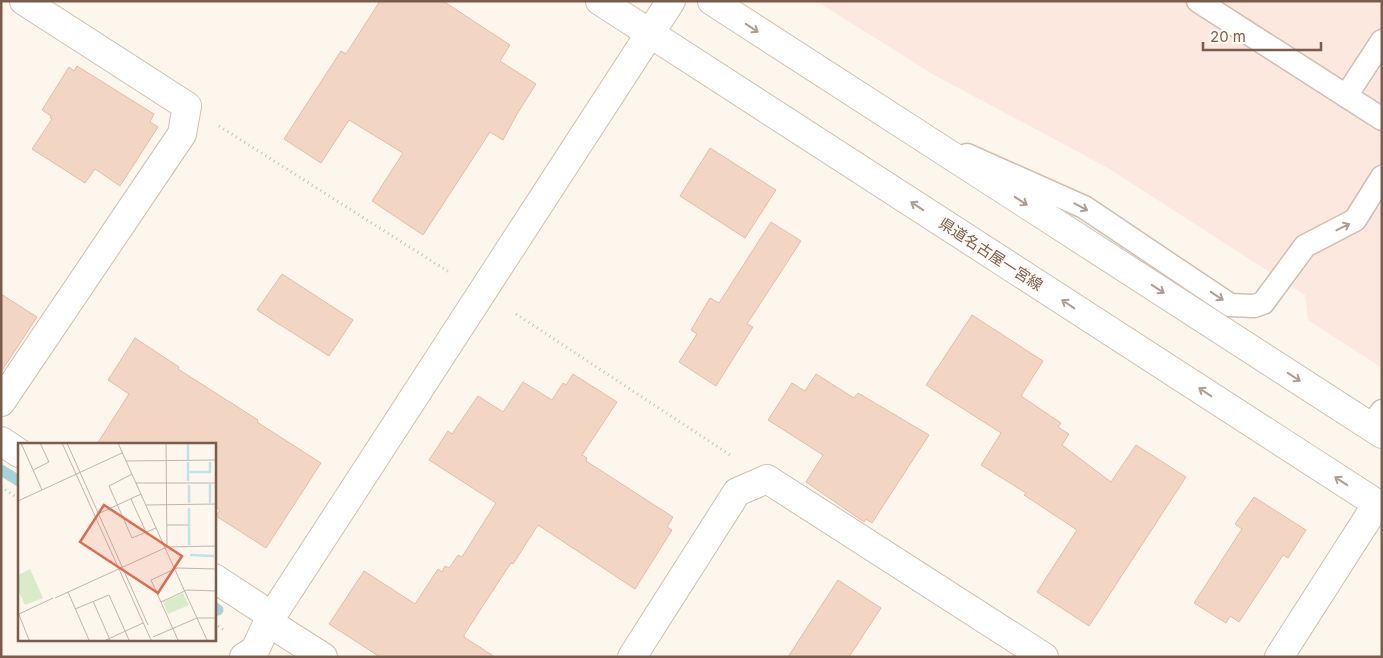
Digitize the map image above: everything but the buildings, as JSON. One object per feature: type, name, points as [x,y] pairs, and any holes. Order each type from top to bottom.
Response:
[{"type":"street","points":[[1,402],[182,134],[186,106],[24,1]]},
{"type":"street","name":"県道名古屋一宮線","points":[[600,1],[1379,506]]},
{"type":"street","points":[[253,654],[270,619],[671,1]]},
{"type":"street","points":[[712,1],[909,129],[1378,424]]},
{"type":"street","points":[[1,442],[18,452]]},
{"type":"street","points":[[632,657],[737,492],[767,479],[1044,657]]},
{"type":"street","points":[[1279,657],[1379,506]]},
{"type":"street","points":[[215,579],[323,657]]},
{"type":"lane","points":[[1198,1],[1382,119]]},
{"type":"lane","points":[[1346,96],[1382,41]]},
{"type":"lane","points":[[909,129],[1084,207],[1230,305],[1254,306],[1264,303],[1305,246],[1355,220],[1382,177]]},
{"type":"path","points":[[186,106],[449,272]]},
{"type":"path","points":[[516,314],[767,479]]},
{"type":"path","points":[[1,487],[18,498]]},
{"type":"shaded area","points":[[816,1],[1382,1],[1382,368],[1308,320],[1305,295],[1108,168],[934,75]]},
{"type":"waterway","points":[[1,470],[18,480]]}]
